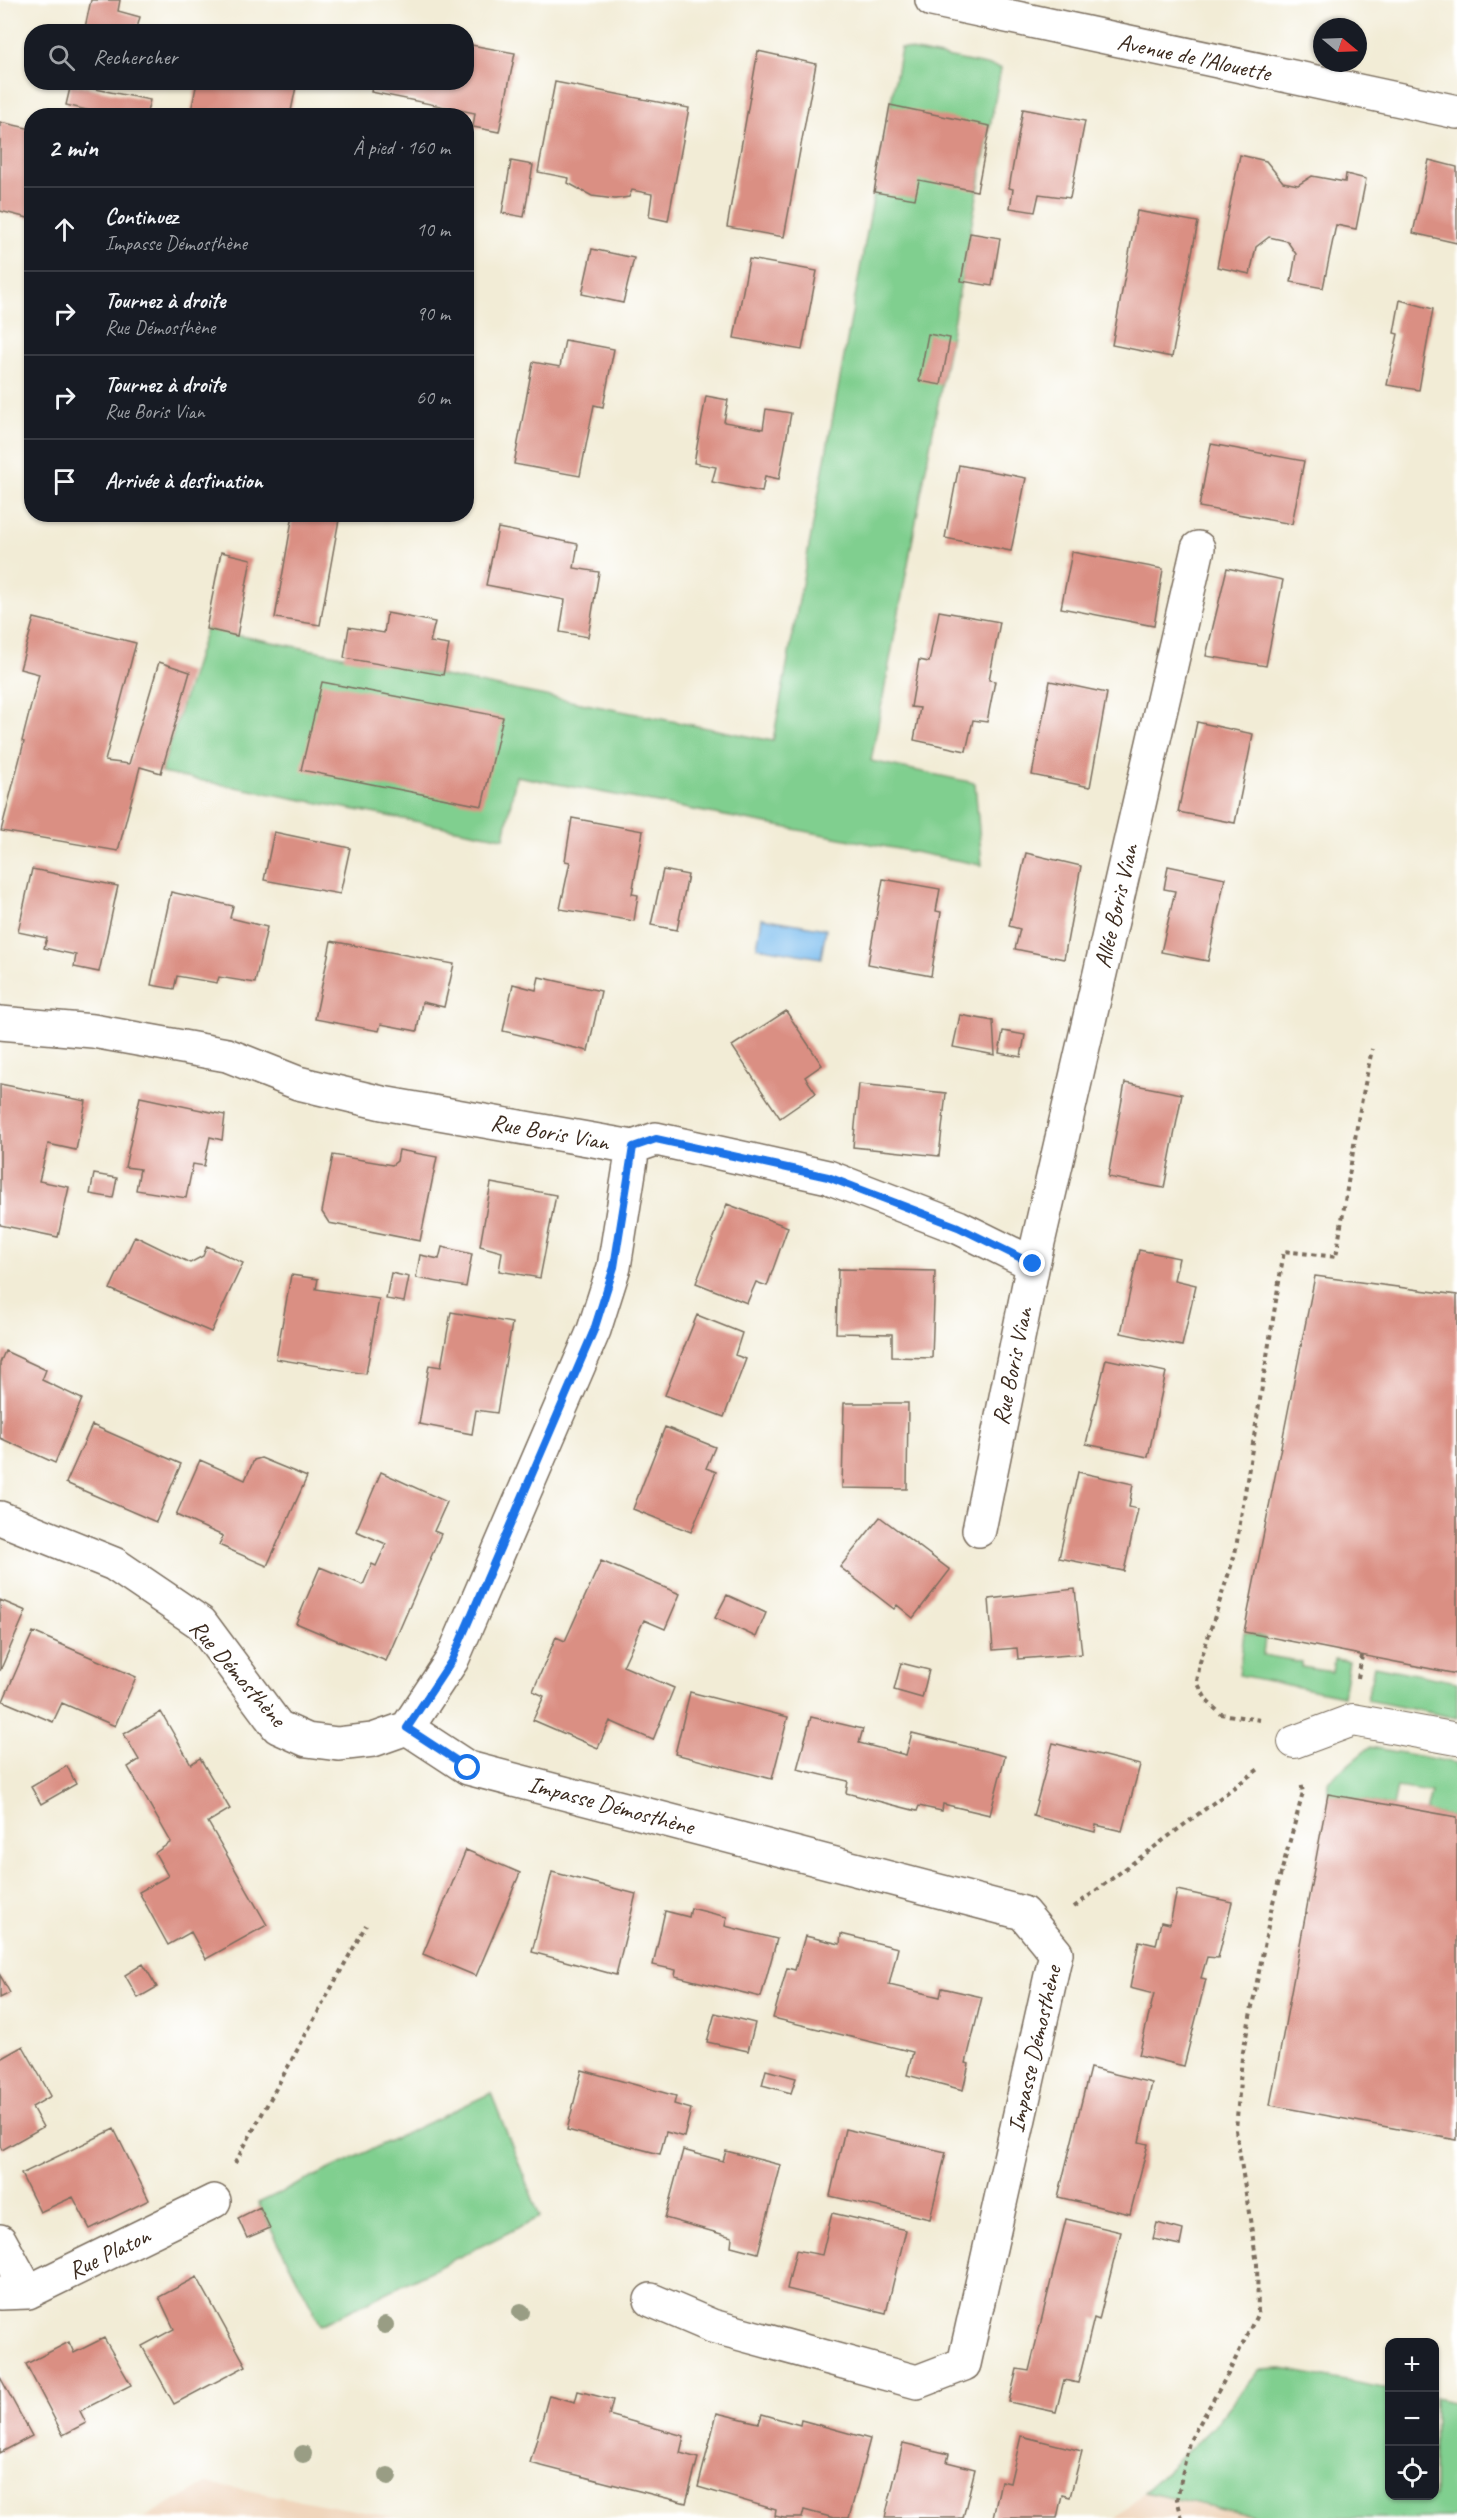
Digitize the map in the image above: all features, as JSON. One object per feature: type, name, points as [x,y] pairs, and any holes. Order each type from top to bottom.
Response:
[{"type":"street","name":"Avenue de l'Alouette","points":[[932,0],[1457,112]]},
{"type":"street","name":"Allée Boris Vian","points":[[1033,1264],[1198,548]]},
{"type":"street","name":"Rue Boris Vian","points":[[0,1023],[93,1030],[227,1055],[298,1083],[372,1101],[633,1147],[656,1139],[828,1177],[958,1227],[1033,1264],[979,1530]]},
{"type":"street","points":[[407,1728],[452,1660],[594,1330],[614,1267],[633,1147]]},
{"type":"street","name":"Rue Démosthène","points":[[0,1518],[114,1564],[201,1623],[278,1727],[307,1740],[338,1744],[373,1740],[407,1728]]},
{"type":"street","points":[[1294,1742],[1353,1720],[1457,1739]]},
{"type":"street","name":"Impasse Démosthène","points":[[407,1728],[468,1768],[1023,1913],[1056,1953],[964,2364],[917,2382],[712,2326],[651,2300]]},
{"type":"street","name":"Rue Platon","points":[[14,2293],[214,2200]]},
{"type":"street","points":[[0,2241],[14,2293]]},
{"type":"path","points":[[1182,2518],[1177,2499],[1189,2442],[1228,2374],[1258,2313],[1257,2264],[1236,2130],[1242,2057],[1272,1906],[1303,1792],[1294,1742],[1277,1723],[1221,1713],[1206,1701],[1197,1682],[1200,1662],[1235,1554],[1284,1251],[1336,1257],[1371,1048]]},
{"type":"path","points":[[1039,1933],[1294,1742]]},
{"type":"path","points":[[214,2200],[366,1925]]},
{"type":"shaded area","points":[[207,2483],[398,2518],[143,2518]]},
{"type":"shaded area","points":[[1144,2492],[1265,2518],[1116,2518]]},
{"type":"green space","points":[[901,48],[1001,68],[871,761],[975,783],[982,865],[516,776],[504,838],[161,773],[206,629],[773,741]]},
{"type":"green space","points":[[1244,1632],[1265,1638],[1263,1655],[1302,1662],[1302,1667],[1332,1672],[1334,1659],[1349,1661],[1343,1696],[1239,1675]]},
{"type":"green space","points":[[1374,1666],[1457,1682],[1457,1718],[1367,1700]]},
{"type":"green space","points":[[1370,1747],[1457,1763],[1457,1817],[1426,1812],[1431,1792],[1397,1787],[1393,1806],[1328,1794],[1328,1781]]},
{"type":"green space","points":[[491,2093],[540,2217],[321,2325],[258,2203]]},
{"type":"green space","points":[[1283,2369],[1385,2388],[1385,2500],[1439,2500],[1439,2399],[1457,2403],[1457,2518],[1265,2518],[1144,2492],[1213,2427],[1259,2370]]},
{"type":"water","points":[[762,918],[826,929],[821,958],[757,947]]},
{"type":"building","points":[[91,0],[120,0],[118,11],[140,17],[138,24],[86,24]]},
{"type":"building","points":[[474,45],[515,53],[499,132],[474,127],[474,108],[450,108],[371,92],[371,90],[474,90]]},
{"type":"building","points":[[758,51],[816,64],[784,237],[727,227]]},
{"type":"building","points":[[555,82],[689,108],[668,221],[649,217],[652,194],[632,190],[629,197],[615,199],[592,196],[568,183],[569,178],[538,172]]},
{"type":"building","points":[[70,90],[101,90],[150,100],[148,108],[78,108],[66,105]]},
{"type":"building","points":[[195,90],[295,90],[292,108],[192,108]]},
{"type":"building","points":[[890,105],[990,126],[977,191],[919,180],[915,199],[874,192]]},
{"type":"building","points":[[1023,109],[1085,121],[1070,198],[1039,194],[1035,212],[1010,208],[1013,189],[1009,188]]},
{"type":"building","points":[[0,122],[24,127],[24,217],[0,211]]},
{"type":"building","points":[[1240,155],[1266,161],[1283,182],[1298,185],[1312,176],[1345,182],[1346,174],[1366,179],[1356,229],[1336,225],[1323,288],[1291,282],[1296,254],[1287,241],[1269,237],[1256,247],[1250,274],[1217,267]]},
{"type":"building","points":[[1429,160],[1457,167],[1457,243],[1413,233]]},
{"type":"building","points":[[511,161],[533,165],[524,217],[502,213]]},
{"type":"building","points":[[1137,211],[1198,222],[1172,357],[1112,345]]},
{"type":"building","points":[[970,233],[1000,238],[992,286],[961,281]]},
{"type":"building","points":[[592,249],[634,258],[623,303],[582,294]]},
{"type":"building","points":[[749,259],[817,271],[802,350],[734,338]]},
{"type":"building","points":[[1400,300],[1433,309],[1419,390],[1387,385],[1398,334],[1394,333]]},
{"type":"building","points":[[928,334],[950,338],[941,385],[919,381]]},
{"type":"building","points":[[565,340],[614,349],[603,407],[594,405],[580,476],[514,464],[533,362],[560,367]]},
{"type":"building","points":[[706,396],[728,400],[724,422],[763,429],[766,409],[791,413],[779,479],[765,476],[762,492],[712,482],[716,467],[694,463]]},
{"type":"building","points":[[1211,444],[1304,461],[1292,524],[1199,507]]},
{"type":"building","points":[[959,465],[1026,478],[1011,551],[945,538]]},
{"type":"building","points":[[292,522],[339,522],[320,625],[275,618]]},
{"type":"building","points":[[498,528],[578,544],[574,568],[599,572],[588,637],[560,632],[565,600],[486,585]]},
{"type":"building","points":[[221,552],[251,559],[237,636],[206,629]]},
{"type":"building","points":[[1072,552],[1163,569],[1154,626],[1061,608]]},
{"type":"building","points":[[1227,568],[1283,580],[1266,666],[1206,656]]},
{"type":"building","points":[[939,611],[1000,622],[989,680],[995,681],[987,722],[973,720],[966,751],[914,740],[920,708],[911,707],[919,660],[929,662]]},
{"type":"building","points":[[387,613],[435,622],[430,642],[449,645],[443,675],[344,658],[349,627],[384,633]]},
{"type":"building","points":[[34,618],[136,643],[105,761],[129,764],[159,662],[190,672],[161,773],[140,767],[118,851],[1,831],[39,674],[20,669]]},
{"type":"building","points":[[1050,681],[1107,693],[1090,787],[1032,775]]},
{"type":"building","points":[[322,682],[503,717],[482,806],[301,770]]},
{"type":"building","points":[[1197,722],[1253,734],[1235,823],[1178,812]]},
{"type":"building","points":[[572,818],[643,831],[632,894],[638,895],[634,921],[560,909],[570,862],[565,861]]},
{"type":"building","points":[[274,832],[350,848],[340,894],[264,880]]},
{"type":"building","points":[[1026,853],[1081,866],[1064,959],[1015,949],[1020,929],[1009,926]]},
{"type":"building","points":[[1168,866],[1225,878],[1208,961],[1161,952],[1175,891],[1164,889]]},
{"type":"building","points":[[32,869],[118,886],[99,972],[74,967],[76,955],[44,948],[47,938],[18,932]]},
{"type":"building","points":[[663,870],[688,875],[677,930],[651,925]]},
{"type":"building","points":[[883,879],[940,889],[936,911],[941,912],[931,976],[868,964]]},
{"type":"building","points":[[171,892],[233,906],[230,918],[267,927],[255,983],[219,977],[217,983],[177,976],[174,989],[151,985]]},
{"type":"building","points":[[331,941],[454,964],[444,1007],[422,1002],[417,1031],[381,1024],[379,1031],[315,1019]]},
{"type":"building","points":[[539,977],[601,991],[588,1051],[503,1031],[513,984],[536,990]]},
{"type":"building","points":[[786,1011],[822,1065],[805,1077],[816,1093],[780,1118],[732,1046]]},
{"type":"building","points":[[960,1015],[993,1021],[995,1055],[953,1047]]},
{"type":"building","points":[[1003,1031],[1025,1035],[1021,1057],[999,1053]]},
{"type":"building","points":[[1125,1083],[1182,1094],[1164,1188],[1108,1177]]},
{"type":"building","points":[[0,1084],[86,1101],[76,1150],[48,1144],[39,1181],[69,1187],[58,1237],[0,1225]]},
{"type":"building","points":[[859,1084],[946,1093],[939,1156],[853,1147]]},
{"type":"building","points":[[140,1097],[225,1115],[222,1140],[210,1137],[204,1166],[193,1164],[186,1198],[136,1190],[140,1169],[125,1167]]},
{"type":"building","points":[[399,1150],[437,1157],[420,1241],[329,1223],[322,1212],[333,1155],[392,1165],[397,1161]]},
{"type":"building","points":[[94,1174],[117,1178],[113,1198],[90,1194]]},
{"type":"building","points":[[491,1183],[556,1195],[540,1278],[499,1271],[502,1252],[480,1246]]},
{"type":"building","points":[[727,1204],[788,1227],[767,1286],[756,1282],[747,1303],[696,1283]]},
{"type":"building","points":[[135,1236],[190,1263],[203,1256],[207,1246],[243,1263],[211,1332],[110,1289]]},
{"type":"building","points":[[442,1247],[472,1254],[466,1287],[416,1278],[420,1255],[439,1259]]},
{"type":"building","points":[[1139,1250],[1179,1258],[1174,1280],[1196,1285],[1182,1346],[1121,1333]]},
{"type":"building","points":[[838,1269],[935,1271],[932,1358],[892,1357],[892,1334],[836,1333]]},
{"type":"building","points":[[391,1273],[409,1277],[404,1302],[386,1299]]},
{"type":"building","points":[[291,1275],[318,1279],[316,1289],[379,1299],[366,1374],[276,1359]]},
{"type":"building","points":[[1315,1276],[1457,1295],[1457,1674],[1244,1632]]},
{"type":"building","points":[[451,1312],[512,1323],[497,1413],[476,1410],[472,1434],[419,1424],[429,1365],[441,1367]]},
{"type":"building","points":[[697,1315],[742,1333],[735,1355],[746,1359],[724,1417],[665,1395]]},
{"type":"building","points":[[5,1351],[46,1370],[42,1380],[82,1399],[55,1463],[0,1438],[0,1363]]},
{"type":"building","points":[[1106,1359],[1166,1372],[1148,1457],[1086,1444]]},
{"type":"building","points":[[844,1403],[908,1403],[907,1489],[842,1488]]},
{"type":"building","points":[[92,1425],[181,1464],[156,1522],[66,1483]]},
{"type":"building","points":[[665,1427],[715,1447],[706,1468],[716,1472],[691,1532],[633,1509]]},
{"type":"building","points":[[261,1458],[307,1477],[267,1566],[219,1545],[223,1536],[176,1515],[200,1460],[245,1480],[254,1460]]},
{"type":"building","points":[[381,1472],[447,1502],[434,1531],[441,1534],[386,1661],[296,1623],[320,1567],[363,1585],[372,1564],[376,1566],[386,1544],[356,1531]]},
{"type":"building","points":[[1078,1472],[1133,1484],[1129,1507],[1138,1509],[1124,1571],[1059,1558]]},
{"type":"building","points":[[880,1517],[950,1570],[913,1618],[897,1605],[894,1609],[840,1567]]},
{"type":"building","points":[[601,1561],[680,1594],[665,1629],[644,1620],[623,1666],[674,1688],[653,1740],[610,1721],[598,1748],[533,1720],[544,1696],[533,1691],[556,1637],[565,1641]]},
{"type":"building","points":[[1075,1589],[1082,1654],[1018,1659],[1017,1648],[993,1650],[989,1599]]},
{"type":"building","points":[[727,1595],[766,1613],[756,1637],[715,1618]]},
{"type":"building","points":[[0,1600],[26,1611],[0,1671]]},
{"type":"building","points":[[33,1632],[136,1677],[115,1726],[62,1703],[53,1722],[3,1701]]},
{"type":"building","points":[[901,1663],[929,1670],[922,1698],[894,1690]]},
{"type":"building","points":[[690,1692],[788,1717],[772,1779],[675,1754]]},
{"type":"building","points":[[161,1712],[191,1764],[200,1758],[230,1809],[208,1822],[267,1925],[206,1959],[191,1932],[168,1945],[139,1892],[168,1876],[155,1853],[171,1842],[128,1767],[139,1760],[124,1734]]},
{"type":"building","points":[[811,1717],[863,1729],[859,1743],[906,1755],[912,1733],[1005,1756],[990,1815],[943,1804],[942,1811],[919,1806],[917,1811],[846,1793],[848,1781],[797,1769]]},
{"type":"building","points":[[1053,1743],[1140,1765],[1122,1831],[1096,1825],[1095,1832],[1033,1816]]},
{"type":"building","points":[[67,1766],[76,1784],[41,1804],[31,1787]]},
{"type":"building","points":[[1328,1794],[1457,1817],[1457,2140],[1270,2105]]},
{"type":"building","points":[[466,1850],[520,1873],[476,1976],[423,1954]]},
{"type":"building","points":[[552,1872],[636,1894],[616,1975],[532,1952]]},
{"type":"building","points":[[1177,1890],[1232,1902],[1218,1958],[1207,1957],[1201,1978],[1206,1979],[1184,2066],[1139,2055],[1154,1994],[1130,1988],[1139,1941],[1156,1945],[1161,1922],[1170,1924]]},
{"type":"building","points":[[691,1908],[727,1917],[725,1926],[777,1939],[761,1997],[675,1976],[676,1970],[653,1965],[665,1911],[689,1917]]},
{"type":"building","points":[[841,1934],[898,1948],[889,1985],[940,1997],[942,1988],[982,1997],[966,2063],[969,2064],[963,2090],[907,2075],[913,2052],[773,2018],[787,1968],[795,1970],[805,1936],[840,1944]]},
{"type":"building","points":[[143,1964],[157,1987],[138,1998],[125,1975]]},
{"type":"building","points":[[0,1975],[10,1993],[0,1998]]},
{"type":"building","points":[[715,2013],[755,2023],[748,2051],[707,2042]]},
{"type":"building","points":[[23,2046],[51,2096],[32,2107],[43,2127],[2,2150],[0,2146],[0,2059]]},
{"type":"building","points":[[1090,2068],[1152,2083],[1139,2142],[1148,2144],[1130,2214],[1058,2197]]},
{"type":"building","points":[[582,2070],[676,2096],[674,2104],[691,2109],[684,2137],[666,2132],[660,2154],[567,2130]]},
{"type":"building","points":[[766,2070],[796,2078],[791,2093],[762,2085]]},
{"type":"building","points":[[114,2129],[149,2200],[90,2229],[73,2197],[40,2212],[21,2174]]},
{"type":"building","points":[[845,2129],[946,2152],[930,2219],[830,2196]]},
{"type":"building","points":[[683,2150],[723,2161],[726,2151],[781,2165],[758,2253],[731,2246],[732,2237],[665,2218]]},
{"type":"building","points":[[260,2207],[270,2228],[247,2238],[238,2218]]},
{"type":"building","points":[[832,2213],[906,2230],[886,2313],[787,2289],[796,2250],[822,2255]]},
{"type":"building","points":[[1066,2219],[1121,2232],[1099,2320],[1094,2318],[1078,2383],[1064,2380],[1056,2412],[1009,2402],[1017,2369],[1029,2371]]},
{"type":"building","points":[[1157,2223],[1183,2230],[1180,2245],[1153,2239]]},
{"type":"building","points":[[197,2277],[246,2366],[174,2404],[142,2346],[174,2329],[159,2297]]},
{"type":"building","points":[[104,2338],[131,2385],[80,2411],[86,2423],[63,2435],[26,2364],[69,2342],[74,2353]]},
{"type":"building","points":[[0,2377],[32,2436],[0,2453]]},
{"type":"building","points":[[578,2391],[613,2400],[609,2415],[684,2436],[680,2453],[698,2458],[686,2503],[530,2463],[549,2395],[575,2402]]},
{"type":"building","points":[[717,2413],[759,2423],[762,2414],[800,2425],[801,2420],[870,2439],[849,2518],[834,2518],[804,2510],[802,2518],[784,2518],[775,2516],[776,2510],[698,2487]]},
{"type":"building","points":[[1021,2436],[1082,2451],[1070,2497],[1062,2495],[1057,2518],[993,2518],[1001,2481],[1010,2483]]},
{"type":"building","points":[[903,2443],[949,2454],[947,2462],[975,2469],[963,2518],[885,2518]]},
{"type":"route","points":[[468,1768],[407,1728],[452,1660],[594,1330],[614,1267],[633,1147],[656,1139],[828,1177],[958,1227],[1033,1264]]}]
